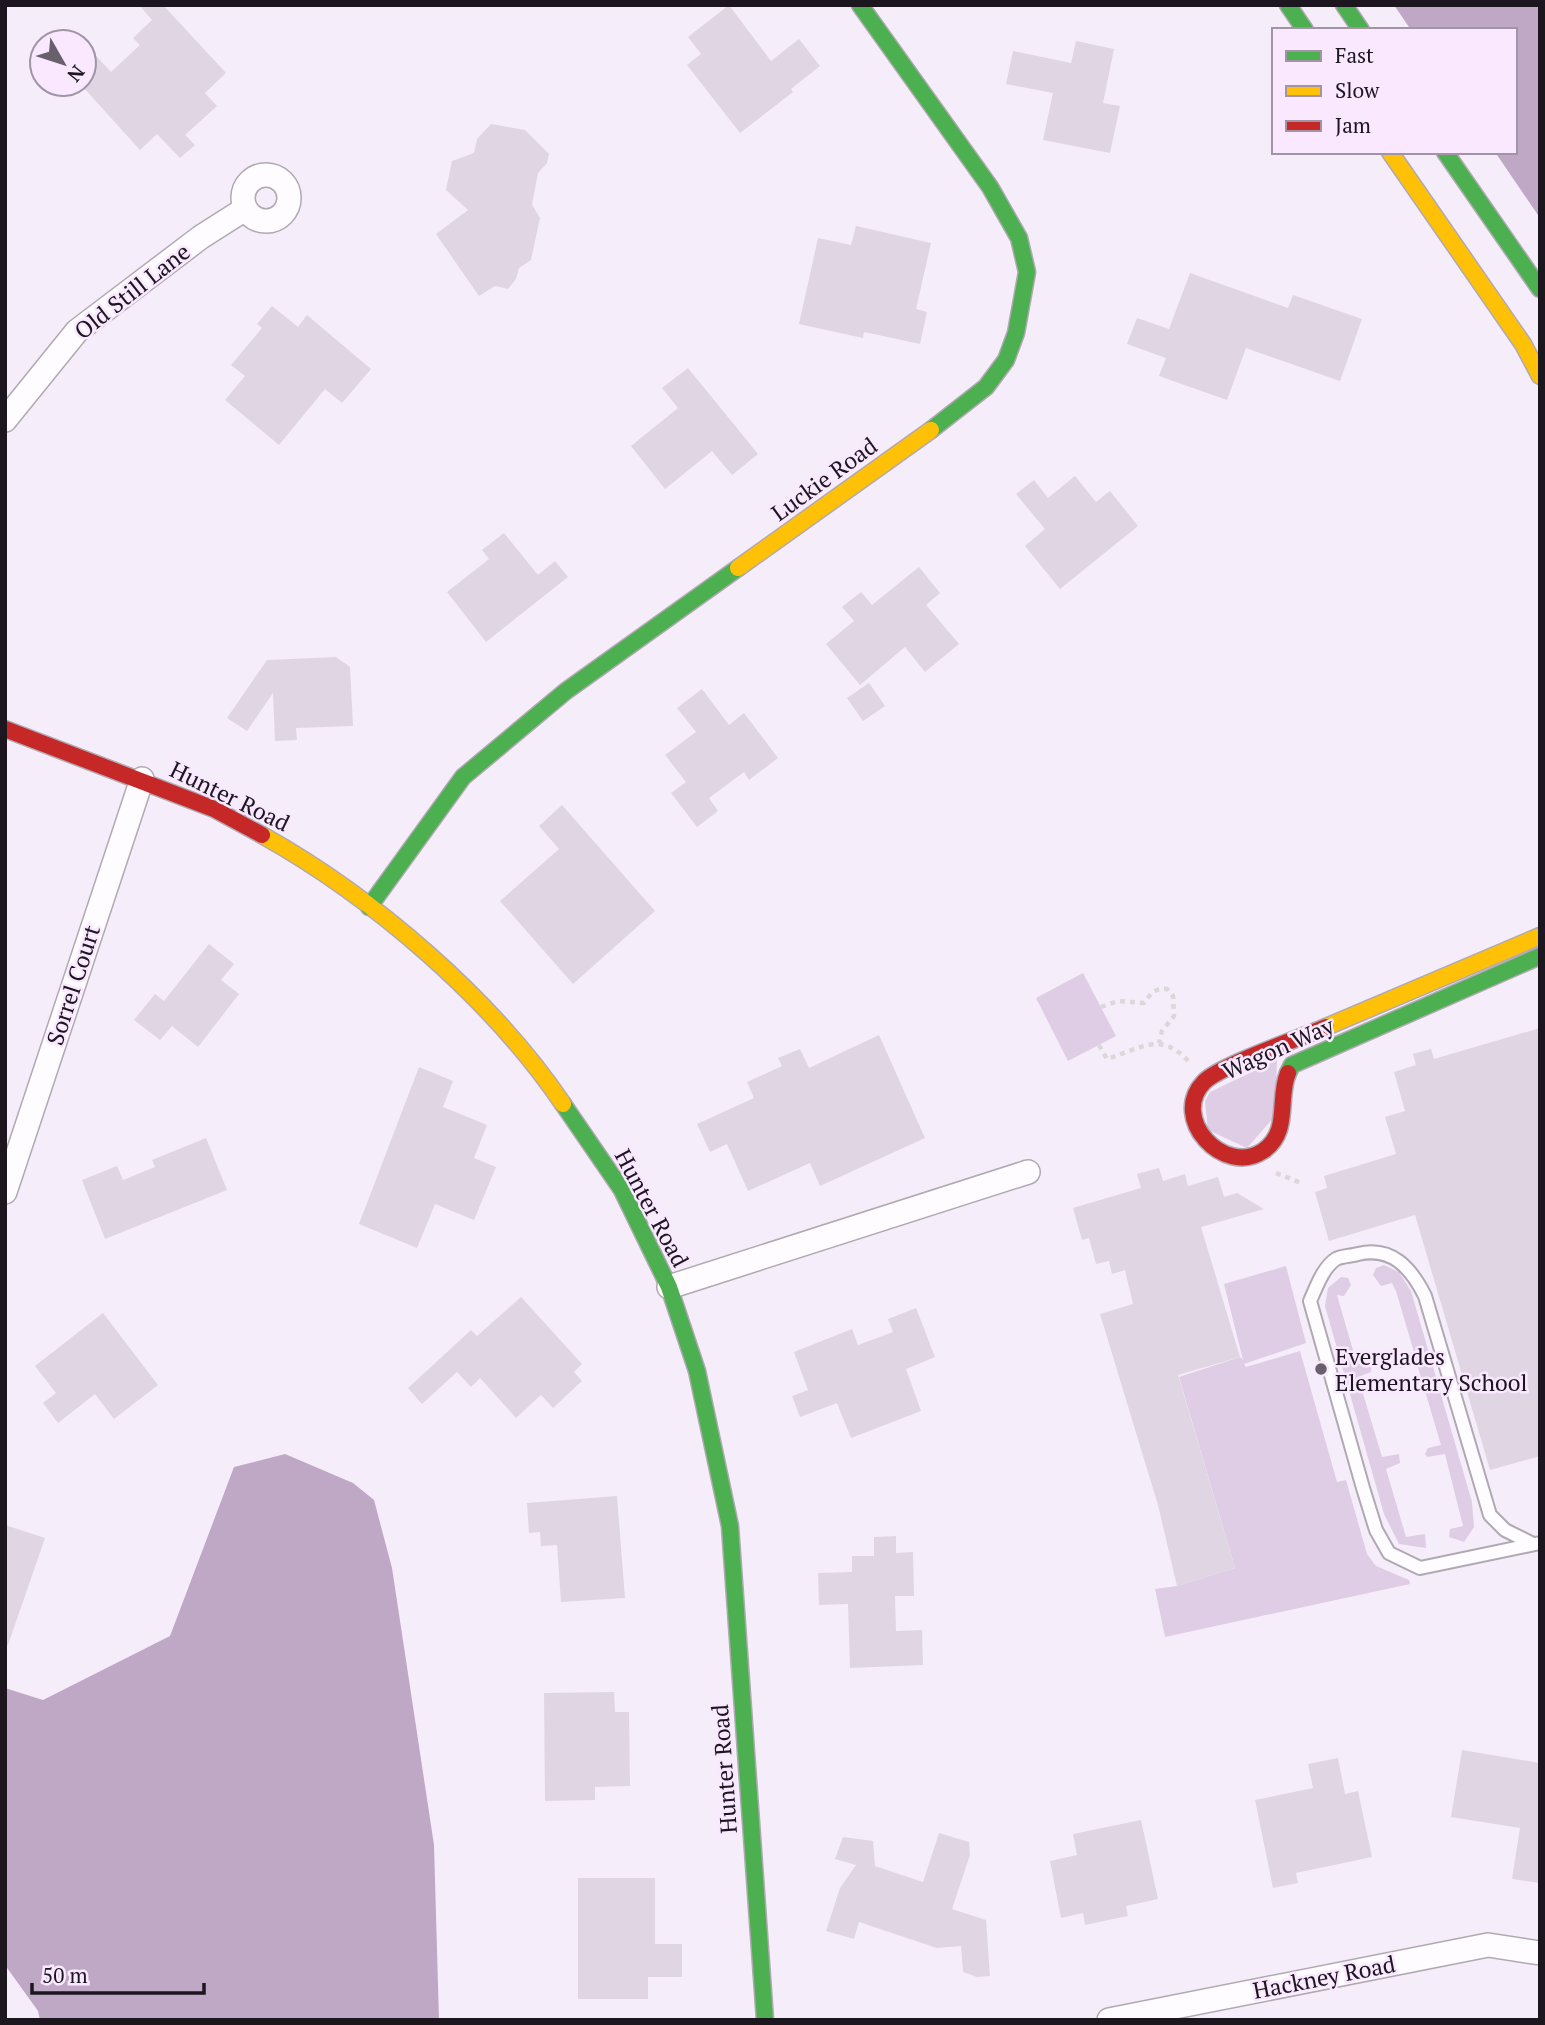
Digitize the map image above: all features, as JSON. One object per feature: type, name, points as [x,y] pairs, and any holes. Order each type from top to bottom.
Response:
[{"type":"street","name":"Luckie Road","points":[[369,906],[463,776],[566,691],[963,407],[986,387],[1006,360],[1019,320],[1027,272],[1018,238],[990,187],[860,5]]},
{"type":"street","points":[[1288,5],[1304,28]]},
{"type":"street","points":[[1344,5],[1359,28]]},
{"type":"street","points":[[1391,154],[1523,344],[1540,376]]},
{"type":"street","points":[[1446,154],[1540,289]]},
{"type":"street","name":"Old Still Lane","points":[[5,420],[77,331],[201,237],[245,209]]},
{"type":"street","name":"Hunter Road","points":[[5,729],[142,779],[214,809],[295,853],[369,906],[470,991],[534,1060],[622,1190],[669,1287],[697,1371],[730,1526],[765,2020]]},
{"type":"street","name":"Sorrel Court","points":[[5,1192],[142,779]]},
{"type":"street","name":"Wagon Way","points":[[1540,936],[1236,1065],[1204,1082],[1194,1097],[1191,1114],[1195,1127],[1205,1142],[1220,1153],[1234,1158],[1264,1150],[1277,1138],[1282,1124],[1282,1081],[1292,1065],[1540,956]]},
{"type":"street","points":[[669,1287],[1028,1172]]},
{"type":"street","name":"Hackney Road","points":[[1109,2020],[1488,1945],[1540,1953]]},
{"type":"lane","points":[[1370,1251],[1395,1257],[1413,1273],[1425,1296],[1490,1515],[1505,1530],[1537,1544],[1420,1568],[1389,1553],[1376,1530],[1310,1301],[1322,1276],[1336,1259],[1370,1251]]},
{"type":"path","points":[[1101,1007],[1118,1001],[1144,1003],[1151,993],[1159,988],[1167,989],[1173,996],[1174,1016],[1162,1031],[1159,1043]]},
{"type":"path","points":[[1099,1045],[1107,1059],[1159,1043],[1171,1045],[1181,1053],[1195,1072]]},
{"type":"shaded area","points":[[1394,5],[1540,5],[1540,218],[1496,154],[1517,154],[1517,28],[1410,28]]},
{"type":"shaded area","points":[[1083,973],[1116,1036],[1068,1061],[1036,998]]},
{"type":"shaded area","points":[[1277,1060],[1275,1116],[1247,1148],[1208,1130],[1205,1101],[1210,1092]]},
{"type":"shaded area","points":[[1384,1265],[1399,1272],[1411,1291],[1472,1502],[1474,1527],[1464,1542],[1449,1537],[1450,1529],[1463,1526],[1445,1454],[1427,1457],[1425,1454],[1428,1448],[1441,1445],[1417,1364],[1400,1368],[1397,1361],[1401,1355],[1414,1352],[1392,1283],[1381,1286],[1373,1275],[1376,1268]]},
{"type":"shaded area","points":[[1286,1266],[1306,1343],[1244,1364],[1246,1367],[1300,1351],[1337,1482],[1346,1480],[1367,1554],[1376,1566],[1409,1580],[1410,1584],[1165,1637],[1155,1589],[1177,1586],[1235,1568],[1179,1377],[1240,1357],[1243,1360],[1224,1284]]},
{"type":"shaded area","points":[[1341,1277],[1348,1278],[1351,1285],[1344,1296],[1337,1295],[1357,1364],[1372,1360],[1371,1372],[1358,1377],[1382,1457],[1399,1454],[1400,1463],[1386,1469],[1406,1537],[1425,1534],[1426,1548],[1399,1544],[1384,1514],[1325,1306],[1328,1288]]},
{"type":"shaded area","points":[[285,1454],[353,1483],[374,1500],[392,1568],[434,1845],[439,2020],[40,2020],[38,2011],[5,1965],[5,1688],[43,1700],[170,1636],[234,1467]]},
{"type":"building","points":[[139,5],[163,5],[226,73],[205,93],[217,106],[185,135],[195,145],[180,158],[157,134],[140,150],[93,98],[98,98],[98,58],[111,72],[140,45],[133,38],[152,20]]},
{"type":"building","points":[[729,5],[771,61],[799,39],[820,66],[791,89],[793,92],[740,133],[687,65],[701,54],[688,37]]},
{"type":"building","points":[[1076,41],[1114,49],[1103,103],[1120,106],[1110,153],[1043,140],[1053,93],[1006,84],[1013,51],[1071,63]]},
{"type":"building","points":[[491,124],[525,130],[549,154],[547,163],[538,173],[532,205],[540,218],[531,260],[519,268],[516,279],[508,289],[495,286],[479,296],[436,234],[468,210],[446,190],[452,161],[474,153],[477,139]]},
{"type":"building","points":[[856,226],[931,243],[916,309],[927,312],[920,344],[864,332],[863,338],[799,324],[818,238],[851,245]]},
{"type":"building","points":[[1190,273],[1288,308],[1293,295],[1362,319],[1340,381],[1246,348],[1227,400],[1159,376],[1166,358],[1127,344],[1137,318],[1169,329]]},
{"type":"building","points":[[272,306],[298,327],[307,315],[371,369],[342,403],[325,389],[279,445],[225,400],[245,376],[231,365],[262,328],[257,324]]},
{"type":"building","points":[[688,368],[758,454],[732,475],[712,451],[665,489],[631,446],[678,408],[662,388]]},
{"type":"building","points":[[1075,476],[1096,502],[1110,491],[1138,526],[1060,589],[1025,546],[1045,529],[1016,494],[1034,480],[1048,498]]},
{"type":"building","points":[[504,533],[538,575],[555,561],[568,577],[486,642],[447,592],[489,559],[482,550]]},
{"type":"building","points":[[919,567],[940,593],[926,605],[959,644],[925,672],[905,647],[860,685],[826,644],[854,621],[842,607],[861,592],[872,605]]},
{"type":"building","points":[[336,657],[350,667],[353,726],[296,728],[297,740],[275,741],[273,693],[247,731],[227,718],[267,660]]},
{"type":"building","points":[[869,683],[885,706],[863,721],[847,698]]},
{"type":"building","points":[[702,689],[729,725],[744,713],[778,758],[749,780],[744,772],[709,798],[718,811],[697,827],[671,793],[686,782],[665,755],[696,732],[677,708]]},
{"type":"building","points":[[562,805],[655,911],[573,984],[500,901],[559,849],[539,826]]},
{"type":"building","points":[[209,944],[234,964],[221,980],[239,994],[198,1047],[172,1026],[160,1040],[134,1020],[155,994],[164,1001]]},
{"type":"building","points":[[1540,1028],[1540,1456],[1490,1470],[1415,1215],[1329,1241],[1315,1192],[1327,1188],[1324,1176],[1396,1154],[1385,1117],[1405,1111],[1394,1072],[1416,1065],[1413,1054],[1431,1049],[1434,1059]]},
{"type":"building","points":[[879,1035],[925,1138],[820,1186],[810,1163],[748,1191],[727,1144],[710,1152],[697,1124],[754,1098],[747,1082],[782,1066],[778,1058],[800,1049],[809,1068]]},
{"type":"building","points":[[419,1067],[453,1081],[443,1107],[487,1125],[474,1158],[496,1167],[474,1220],[435,1204],[417,1248],[359,1224]]},
{"type":"building","points":[[206,1138],[227,1190],[105,1239],[82,1180],[117,1166],[123,1180],[155,1167],[152,1160]]},
{"type":"building","points":[[1159,1168],[1163,1181],[1185,1174],[1188,1186],[1218,1177],[1224,1197],[1237,1193],[1264,1209],[1201,1227],[1240,1357],[1178,1375],[1235,1568],[1177,1586],[1158,1505],[1100,1314],[1133,1304],[1125,1270],[1112,1274],[1109,1261],[1096,1264],[1089,1238],[1082,1240],[1073,1208],[1141,1188],[1137,1174]]},
{"type":"building","points":[[521,1297],[582,1364],[574,1372],[582,1381],[553,1408],[541,1395],[516,1418],[480,1378],[471,1387],[457,1372],[422,1404],[408,1388],[471,1330],[477,1336]]},
{"type":"building","points":[[916,1308],[935,1357],[906,1369],[921,1411],[851,1438],[837,1403],[800,1417],[792,1396],[808,1390],[794,1352],[852,1329],[858,1345],[893,1332],[888,1319]]},
{"type":"building","points":[[103,1313],[158,1385],[114,1419],[95,1394],[58,1423],[43,1403],[56,1393],[35,1366]]},
{"type":"building","points":[[617,1496],[625,1598],[561,1602],[557,1545],[541,1546],[540,1532],[529,1533],[527,1503]]},
{"type":"building","points":[[5,1525],[45,1538],[8,1645],[5,1644]]},
{"type":"building","points":[[896,1536],[896,1553],[913,1552],[914,1596],[895,1596],[896,1631],[922,1630],[923,1665],[850,1668],[848,1604],[819,1605],[818,1573],[852,1572],[852,1556],[874,1556],[874,1537]]},
{"type":"building","points":[[614,1692],[615,1712],[629,1712],[630,1786],[595,1787],[595,1800],[545,1801],[544,1693]]},
{"type":"building","points":[[1462,1750],[1540,1763],[1540,1883],[1512,1879],[1520,1828],[1451,1817]]},
{"type":"building","points":[[1338,1758],[1345,1794],[1358,1791],[1372,1857],[1296,1873],[1298,1883],[1273,1888],[1255,1800],[1313,1788],[1308,1764]]},
{"type":"building","points":[[1141,1820],[1158,1899],[1126,1906],[1128,1916],[1085,1925],[1083,1913],[1061,1918],[1050,1861],[1077,1855],[1073,1834]]},
{"type":"building","points":[[939,1833],[969,1842],[970,1855],[952,1909],[986,1920],[990,1976],[977,1977],[963,1972],[961,1946],[937,1948],[859,1922],[854,1939],[826,1931],[840,1888],[856,1865],[835,1859],[843,1837],[873,1841],[875,1866],[923,1882]]},
{"type":"building","points":[[578,1878],[655,1878],[655,1944],[682,1944],[682,1977],[648,1977],[648,1999],[578,1999]]},
{"type":"traffic: fast","points":[[860,5],[990,187],[1019,238],[1027,272],[1016,333],[1006,360],[986,387],[931,430]]},
{"type":"traffic: fast","points":[[1288,5],[1304,28]]},
{"type":"traffic: fast","points":[[1344,5],[1360,28]]},
{"type":"traffic: fast","points":[[1446,154],[1540,289]]},
{"type":"traffic: fast","points":[[369,907],[463,777],[566,691],[738,568]]},
{"type":"traffic: fast","points":[[1288,1073],[1292,1065],[1540,956]]},
{"type":"traffic: fast","points":[[563,1104],[622,1190],[669,1287],[697,1371],[730,1526],[765,2020]]},
{"type":"traffic: slow","points":[[1391,154],[1523,344],[1540,376]]},
{"type":"traffic: slow","points":[[738,568],[931,430]]},
{"type":"traffic: slow","points":[[262,835],[346,888],[428,953],[502,1026],[563,1104]]},
{"type":"traffic: slow","points":[[1326,1027],[1540,936]]},
{"type":"traffic: jam","points":[[5,729],[214,809],[262,835]]},
{"type":"traffic: jam","points":[[1288,1073],[1280,1125],[1272,1143],[1263,1151],[1248,1157],[1232,1156],[1218,1150],[1206,1140],[1197,1127],[1193,1112],[1195,1096],[1204,1082],[1242,1060],[1326,1027]]},
{"type":"place","name":"Everglades Elementary School","points":[[1321,1369]]}]
